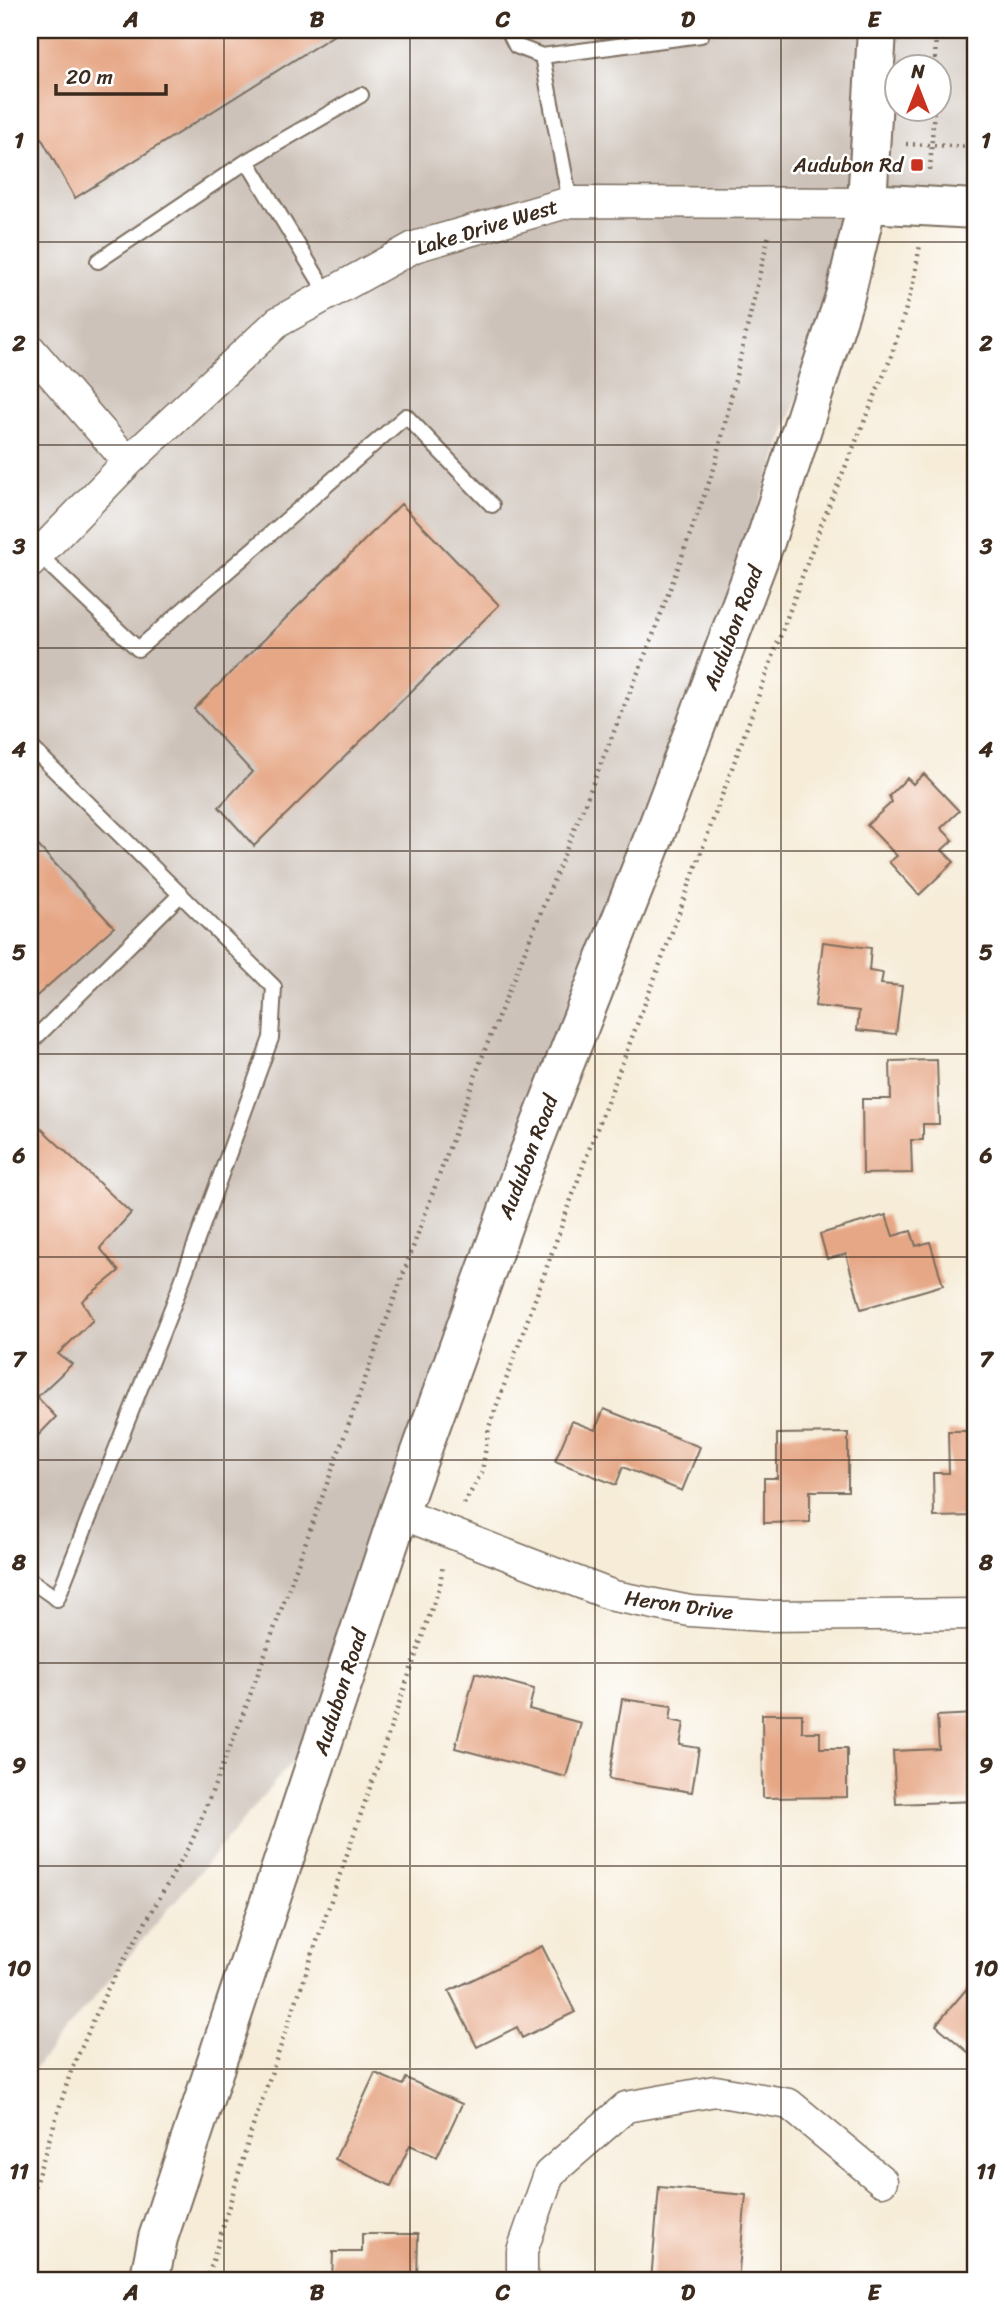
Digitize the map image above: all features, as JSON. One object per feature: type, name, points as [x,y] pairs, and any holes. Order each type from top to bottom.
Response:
[{"type":"street","name":"Audubon Road","points":[[149,2281],[158,2238],[399,1513],[523,1169],[657,829],[766,539],[845,296],[866,203],[877,30]]},
{"type":"street","name":"Lake Drive West","points":[[34,559],[128,462],[278,322],[414,247],[570,202],[866,203],[975,209]]},
{"type":"street","points":[[30,349],[128,462]]},
{"type":"street","name":"Heron Drive","points":[[399,1513],[614,1596],[690,1611],[764,1616],[975,1614]]},
{"type":"street","points":[[522,2281],[522,2251],[549,2174],[626,2107],[715,2091],[789,2104],[882,2181]]},
{"type":"lane","points":[[508,30],[516,46],[542,56],[701,35],[701,30]]},
{"type":"lane","points":[[542,56],[570,202]]},
{"type":"lane","points":[[98,261],[247,161],[361,95]]},
{"type":"lane","points":[[247,161],[328,295]]},
{"type":"lane","points":[[34,559],[138,649],[407,416],[492,505]]},
{"type":"lane","points":[[30,747],[274,987],[271,1038],[175,1300],[57,1599],[30,1580]]},
{"type":"lane","points":[[30,1044],[181,894]]},
{"type":"path","points":[[935,52],[936,30]]},
{"type":"path","points":[[207,2281],[250,2135],[440,1585],[448,1532],[482,1472],[489,1427],[590,1147],[821,525],[890,360],[912,289],[927,206],[933,122]]},
{"type":"path","points":[[870,142],[975,147]]},
{"type":"path","points":[[30,2200],[71,2071],[107,1990],[192,1841],[241,1720],[484,1052],[652,638],[715,466],[766,243],[778,203]]},
{"type":"shaded area","points":[[30,30],[975,30],[975,209],[866,203],[333,1713],[30,2074]]},
{"type":"building","points":[[30,30],[342,30],[75,198],[30,118]]},
{"type":"building","points":[[401,504],[499,605],[254,846],[219,807],[252,772],[194,709]]},
{"type":"building","points":[[924,774],[959,811],[941,828],[953,840],[942,850],[954,862],[919,895],[889,862],[897,856],[867,825],[892,802],[889,796],[907,778],[913,784]]},
{"type":"building","points":[[30,837],[114,927],[30,1002]]},
{"type":"building","points":[[823,942],[871,948],[869,971],[883,973],[881,984],[902,986],[896,1034],[857,1030],[859,1011],[815,1006]]},
{"type":"building","points":[[937,1060],[939,1124],[923,1124],[923,1140],[911,1140],[912,1173],[863,1174],[862,1099],[891,1099],[890,1061]]},
{"type":"building","points":[[30,1118],[131,1213],[100,1248],[119,1271],[82,1301],[93,1320],[58,1354],[72,1364],[37,1397],[56,1417],[30,1444]]},
{"type":"building","points":[[886,1215],[893,1236],[911,1231],[916,1246],[930,1242],[943,1285],[861,1309],[846,1254],[827,1259],[820,1234]]},
{"type":"building","points":[[604,1409],[700,1447],[682,1491],[623,1467],[616,1485],[555,1461],[572,1421],[595,1430]]},
{"type":"building","points":[[948,1431],[975,1431],[975,1516],[934,1517],[933,1473],[949,1473]]},
{"type":"building","points":[[848,1433],[848,1491],[810,1491],[810,1522],[764,1523],[764,1478],[777,1478],[777,1434]]},
{"type":"building","points":[[475,1673],[534,1689],[529,1709],[581,1723],[566,1777],[455,1748]]},
{"type":"building","points":[[622,1699],[672,1706],[670,1720],[684,1723],[680,1745],[699,1748],[692,1792],[609,1779]]},
{"type":"building","points":[[762,1714],[802,1714],[802,1732],[820,1732],[820,1748],[847,1748],[847,1797],[763,1798]]},
{"type":"building","points":[[975,1714],[975,1801],[896,1804],[893,1751],[939,1749],[937,1716]]},
{"type":"building","points":[[542,1946],[575,2012],[522,2038],[517,2027],[477,2047],[449,1991]]},
{"type":"building","points":[[975,1979],[975,2058],[936,2025]]},
{"type":"building","points":[[375,2073],[403,2085],[406,2078],[462,2104],[437,2157],[410,2145],[391,2186],[335,2159]]},
{"type":"building","points":[[659,2187],[746,2195],[738,2281],[651,2281]]},
{"type":"building","points":[[362,2234],[418,2234],[417,2281],[332,2281],[333,2252],[362,2252]]},
{"type":"place","name":"Audubon Rd","points":[[917,165]]}]
